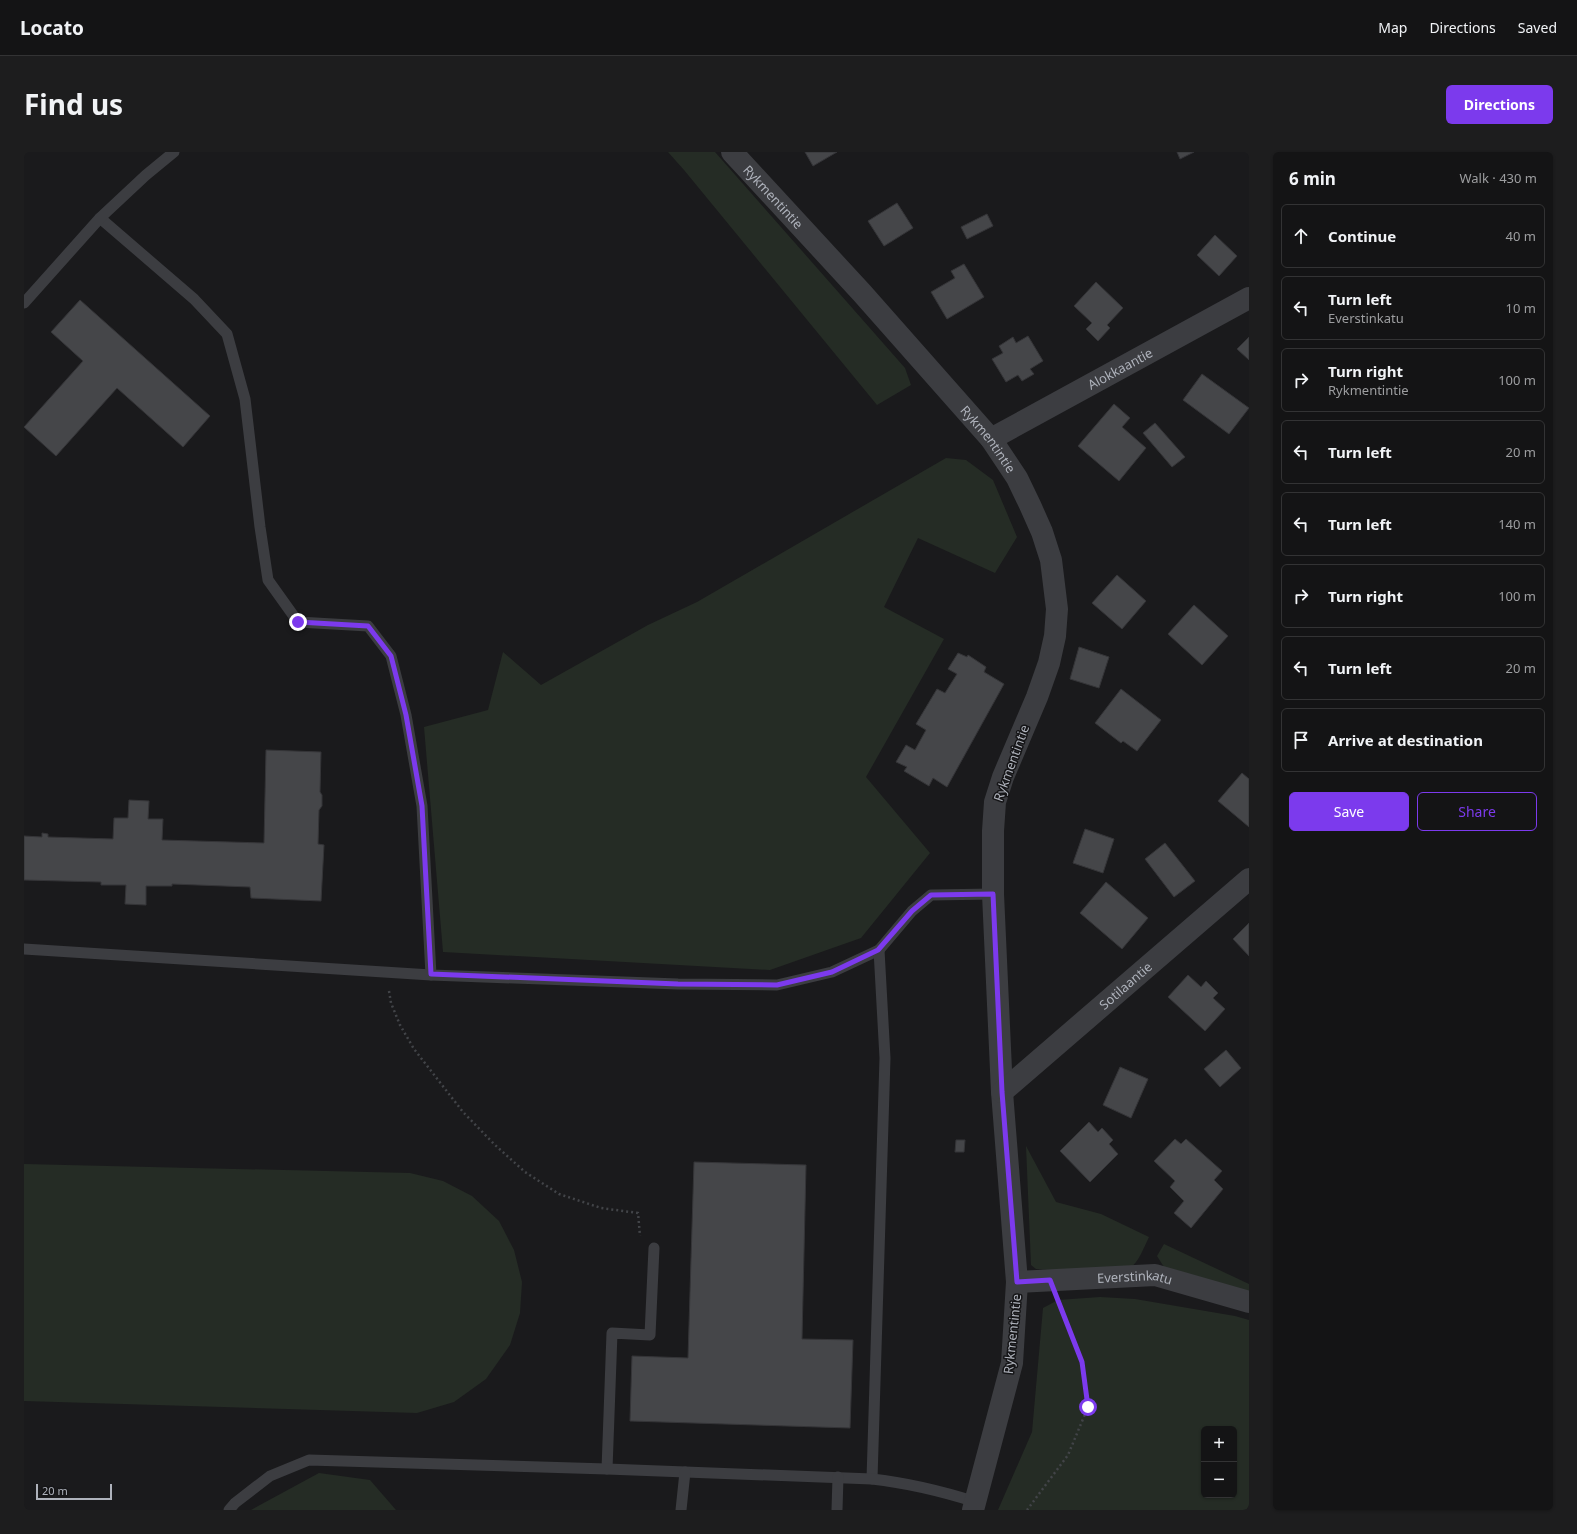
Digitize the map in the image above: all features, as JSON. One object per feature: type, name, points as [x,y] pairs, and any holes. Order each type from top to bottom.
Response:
[{"type":"street","name":"Rykmentintie","points":[[732,152],[862,293],[991,439],[1017,478],[1042,532],[1051,560],[1057,609],[1055,636],[1049,662],[1037,697],[1003,777],[996,802],[993,831],[993,894],[1002,1092],[1017,1282],[1012,1363],[974,1506]]},
{"type":"street","name":"Alokkaantie","points":[[991,439],[1249,298]]},
{"type":"street","name":"Sotilaantie","points":[[1002,1092],[1249,879]]},
{"type":"street","name":"Everstinkatu","points":[[1017,1282],[1155,1275],[1249,1302]]},
{"type":"lane","points":[[24,303],[100,218],[146,175],[174,152]]},
{"type":"lane","points":[[100,218],[194,299],[227,334],[245,399],[260,527],[268,580],[298,622],[368,626],[391,656],[406,715],[422,806],[431,974]]},
{"type":"lane","points":[[24,949],[431,974],[678,984],[777,985],[832,972],[878,950],[912,911],[931,895],[993,894]]},
{"type":"lane","points":[[872,1479],[885,1058],[878,950]]},
{"type":"lane","points":[[607,1469],[612,1333],[650,1335],[654,1248]]},
{"type":"lane","points":[[229,1510],[235,1503],[270,1476],[309,1460],[872,1479],[906,1483],[939,1490],[974,1506]]},
{"type":"lane","points":[[681,1510],[685,1472]]},
{"type":"lane","points":[[837,1510],[838,1477]]},
{"type":"path","points":[[385,971],[391,1003],[400,1025],[414,1049],[463,1112],[495,1145],[525,1172],[559,1194],[601,1208],[638,1213],[640,1243],[654,1248]]},
{"type":"path","points":[[1027,1510],[1068,1455],[1088,1407],[1082,1362],[1050,1280]]},
{"type":"shaded area","points":[[668,152],[715,152],[905,368],[911,385],[877,405]]},
{"type":"shaded area","points":[[946,458],[966,460],[993,480],[1017,537],[995,573],[918,538],[884,607],[944,639],[866,777],[930,853],[861,938],[770,970],[443,952],[424,727],[488,710],[503,652],[541,685],[648,625],[697,602]]},
{"type":"shaded area","points":[[1026,1146],[1056,1202],[1101,1214],[1149,1237],[1141,1254],[1130,1268],[1113,1272],[1100,1272],[1036,1269],[1031,1265]]},
{"type":"shaded area","points":[[24,1164],[410,1173],[443,1181],[472,1196],[499,1221],[514,1250],[522,1282],[520,1313],[510,1345],[486,1379],[454,1402],[417,1413],[24,1401]]},
{"type":"shaded area","points":[[1164,1244],[1249,1284],[1249,1295],[1164,1267],[1157,1256]]},
{"type":"shaded area","points":[[1100,1297],[1135,1299],[1235,1316],[1249,1320],[1249,1510],[998,1510],[1032,1432],[1043,1308],[1058,1300]]},
{"type":"shaded area","points":[[319,1473],[370,1480],[396,1510],[251,1510]]},
{"type":"building","points":[[805,152],[837,152],[813,166]]},
{"type":"building","points":[[1177,152],[1194,152],[1180,159]]},
{"type":"building","points":[[897,203],[913,228],[884,246],[868,221]]},
{"type":"building","points":[[987,214],[993,226],[967,239],[961,227]]},
{"type":"building","points":[[1215,235],[1237,256],[1219,276],[1197,255]]},
{"type":"building","points":[[964,264],[984,297],[947,319],[931,292],[955,278],[951,271]]},
{"type":"building","points":[[1096,282],[1123,308],[1107,325],[1110,328],[1098,341],[1086,329],[1092,323],[1074,306]]},
{"type":"building","points":[[80,300],[210,416],[183,447],[117,388],[56,456],[24,427],[83,361],[51,332]]},
{"type":"building","points":[[1028,336],[1043,361],[1030,369],[1034,374],[1022,381],[1018,375],[1006,382],[992,359],[1003,353],[999,346],[1013,337],[1016,343]]},
{"type":"building","points":[[1249,337],[1249,360],[1237,349]]},
{"type":"building","points":[[1202,374],[1249,408],[1229,434],[1183,400]]},
{"type":"building","points":[[1114,404],[1130,418],[1122,427],[1146,448],[1119,481],[1078,446]]},
{"type":"building","points":[[1155,423],[1185,457],[1172,467],[1143,433]]},
{"type":"building","points":[[1117,575],[1146,601],[1122,629],[1092,603]]},
{"type":"building","points":[[1194,605],[1228,636],[1202,665],[1168,634]]},
{"type":"building","points":[[1079,647],[1109,657],[1099,688],[1070,679]]},
{"type":"building","points":[[958,653],[967,657],[968,655],[986,667],[984,672],[1004,684],[947,787],[933,778],[929,786],[904,771],[907,767],[896,762],[906,745],[915,750],[926,730],[916,724],[937,689],[945,693],[957,674],[948,669]]},
{"type":"building","points":[[1121,689],[1161,720],[1137,751],[1123,741],[1121,743],[1095,723]]},
{"type":"building","points":[[266,750],[321,752],[320,792],[322,795],[322,806],[319,810],[318,844],[324,845],[321,901],[251,898],[250,887],[172,884],[172,886],[146,886],[146,905],[125,904],[126,885],[101,885],[101,882],[24,880],[24,836],[42,837],[42,833],[48,834],[48,837],[113,839],[114,818],[128,818],[129,800],[149,801],[148,819],[163,819],[162,840],[264,843]]},
{"type":"building","points":[[1242,773],[1249,779],[1249,827],[1218,801]]},
{"type":"building","points":[[1085,829],[1114,839],[1103,873],[1073,863]]},
{"type":"building","points":[[1165,843],[1195,881],[1174,897],[1145,859]]},
{"type":"building","points":[[1106,882],[1148,918],[1122,949],[1080,913]]},
{"type":"building","points":[[1249,923],[1249,956],[1233,939]]},
{"type":"building","points":[[1188,975],[1201,987],[1206,981],[1218,993],[1213,998],[1225,1009],[1205,1031],[1168,997]]},
{"type":"building","points":[[1226,1050],[1241,1068],[1220,1087],[1204,1069]]},
{"type":"building","points":[[1120,1067],[1148,1079],[1131,1118],[1103,1105]]},
{"type":"building","points":[[1089,1122],[1098,1132],[1102,1128],[1113,1140],[1109,1144],[1118,1154],[1090,1182],[1060,1151]]},
{"type":"building","points":[[1175,1139],[1181,1144],[1186,1139],[1222,1171],[1214,1180],[1223,1189],[1191,1228],[1174,1213],[1184,1201],[1170,1187],[1175,1181],[1154,1161]]},
{"type":"building","points":[[956,1140],[965,1140],[964,1152],[955,1152]]},
{"type":"building","points":[[694,1162],[806,1165],[802,1339],[853,1340],[850,1428],[630,1421],[632,1356],[688,1358]]},
{"type":"route","points":[[298,622],[368,626],[391,656],[406,715],[422,806],[431,974],[678,984],[777,985],[832,972],[878,950],[912,911],[931,895],[993,894],[1002,1092],[1017,1282],[1050,1280],[1082,1362],[1088,1407]]}]
